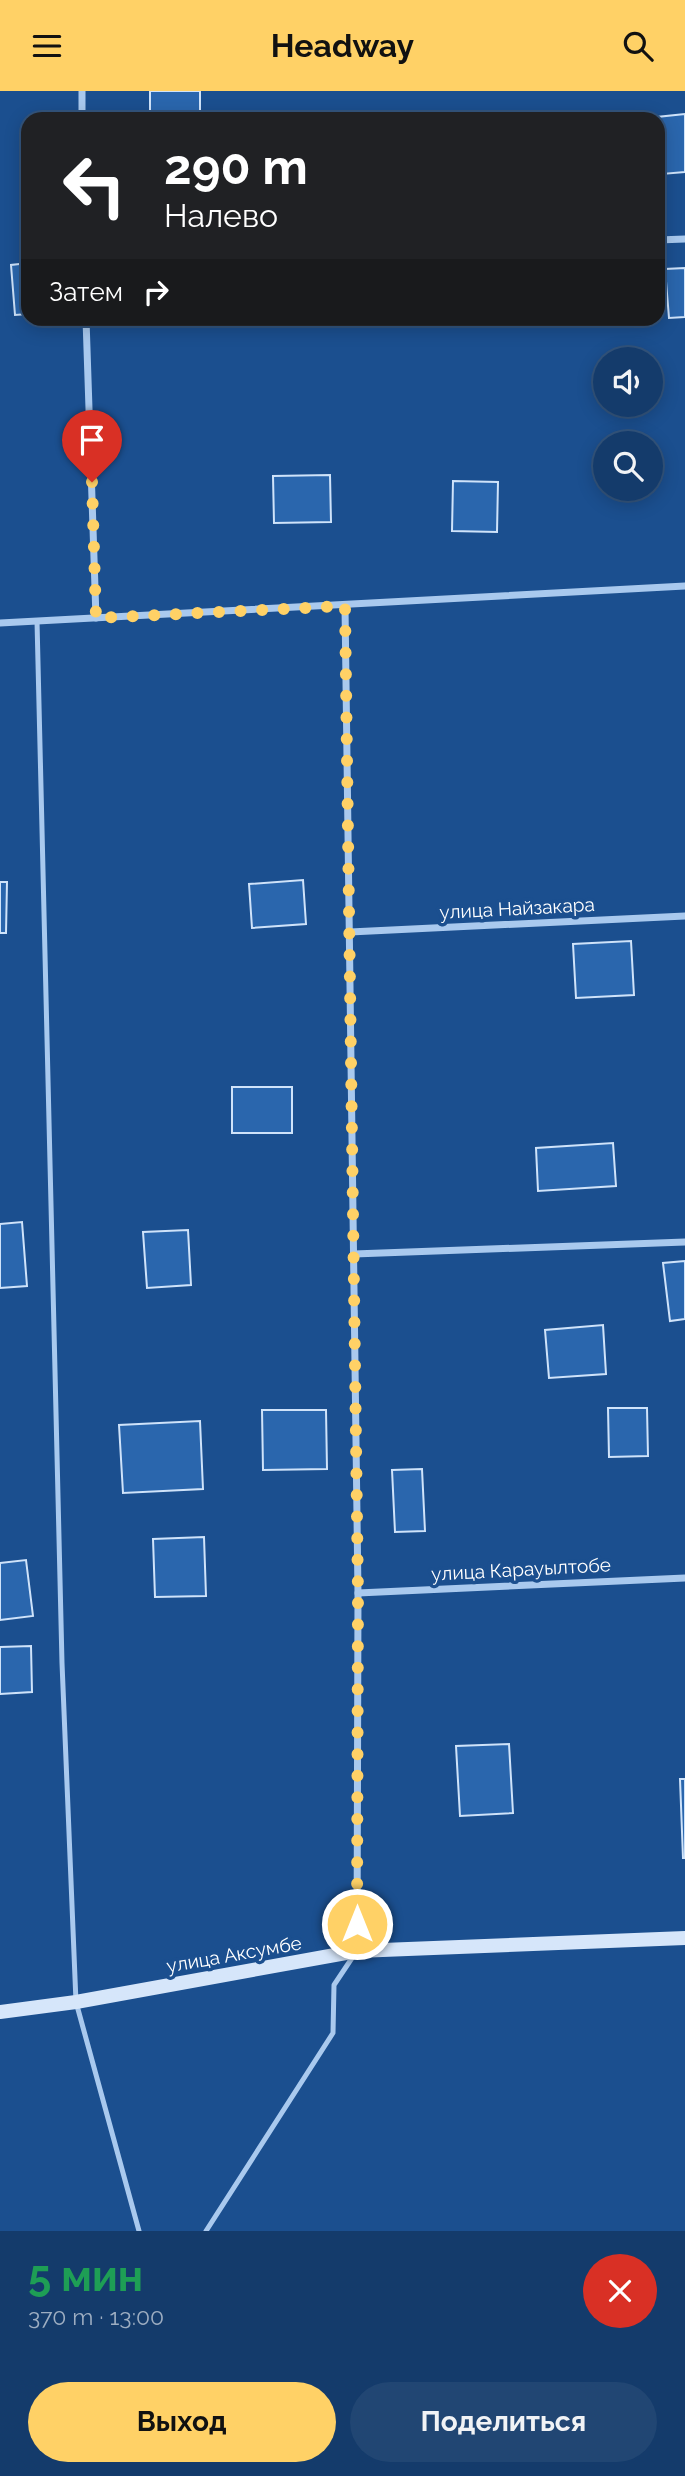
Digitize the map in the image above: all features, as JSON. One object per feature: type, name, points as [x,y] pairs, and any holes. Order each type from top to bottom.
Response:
[{"type":"main road","name":"улица Аксумбе","points":[[0,2012],[76,2002],[357,1951],[685,1938]]},
{"type":"street","points":[[82,91],[82,112]]},
{"type":"street","points":[[665,240],[685,239]]},
{"type":"street","points":[[86,326],[96,618]]},
{"type":"street","points":[[0,622],[345,606],[685,586]]},
{"type":"street","points":[[345,606],[358,1593],[357,1951]]},
{"type":"street","name":"улица Найзакара","points":[[349,932],[685,916]]},
{"type":"street","points":[[354,1254],[685,1242]]},
{"type":"street","name":"улица Карауылтобе","points":[[358,1593],[685,1578]]},
{"type":"lane","points":[[37,621],[62,1663],[76,2002],[139,2231]]},
{"type":"lane","points":[[206,2231],[333,2033],[334,1985],[357,1951]]},
{"type":"building","points":[[150,91],[200,91],[200,112],[150,112]]},
{"type":"building","points":[[685,114],[685,172],[665,174],[665,116]]},
{"type":"building","points":[[21,264],[21,315],[15,315],[11,265]]},
{"type":"building","points":[[685,268],[685,317],[669,318],[665,269]]},
{"type":"building","points":[[330,475],[331,522],[274,523],[273,476]]},
{"type":"building","points":[[453,481],[498,482],[497,532],[452,531]]},
{"type":"building","points":[[303,880],[306,924],[252,928],[249,884]]},
{"type":"building","points":[[0,882],[7,882],[6,933],[0,933]]},
{"type":"building","points":[[631,941],[634,995],[576,998],[573,944]]},
{"type":"building","points":[[232,1087],[292,1087],[292,1133],[232,1133]]},
{"type":"building","points":[[613,1143],[616,1186],[538,1191],[536,1148]]},
{"type":"building","points":[[22,1222],[27,1286],[0,1288],[0,1224]]},
{"type":"building","points":[[188,1230],[191,1285],[147,1288],[143,1232]]},
{"type":"building","points":[[685,1261],[685,1319],[670,1321],[663,1263]]},
{"type":"building","points":[[603,1325],[606,1374],[549,1378],[545,1330]]},
{"type":"building","points":[[608,1408],[647,1408],[648,1456],[609,1457]]},
{"type":"building","points":[[262,1410],[326,1410],[327,1469],[263,1470]]},
{"type":"building","points":[[200,1421],[203,1489],[123,1493],[119,1425]]},
{"type":"building","points":[[422,1469],[425,1531],[395,1532],[392,1470]]},
{"type":"building","points":[[204,1537],[206,1596],[155,1597],[153,1539]]},
{"type":"building","points":[[26,1560],[33,1616],[0,1620],[0,1563]]},
{"type":"building","points":[[31,1646],[32,1692],[0,1694],[0,1647]]},
{"type":"building","points":[[509,1744],[513,1813],[460,1816],[456,1746]]},
{"type":"building","points":[[680,1779],[685,1779],[685,1858],[683,1858]]},
{"type":"route","points":[[92,482],[96,618],[345,606],[358,1593],[357,1924]]}]
